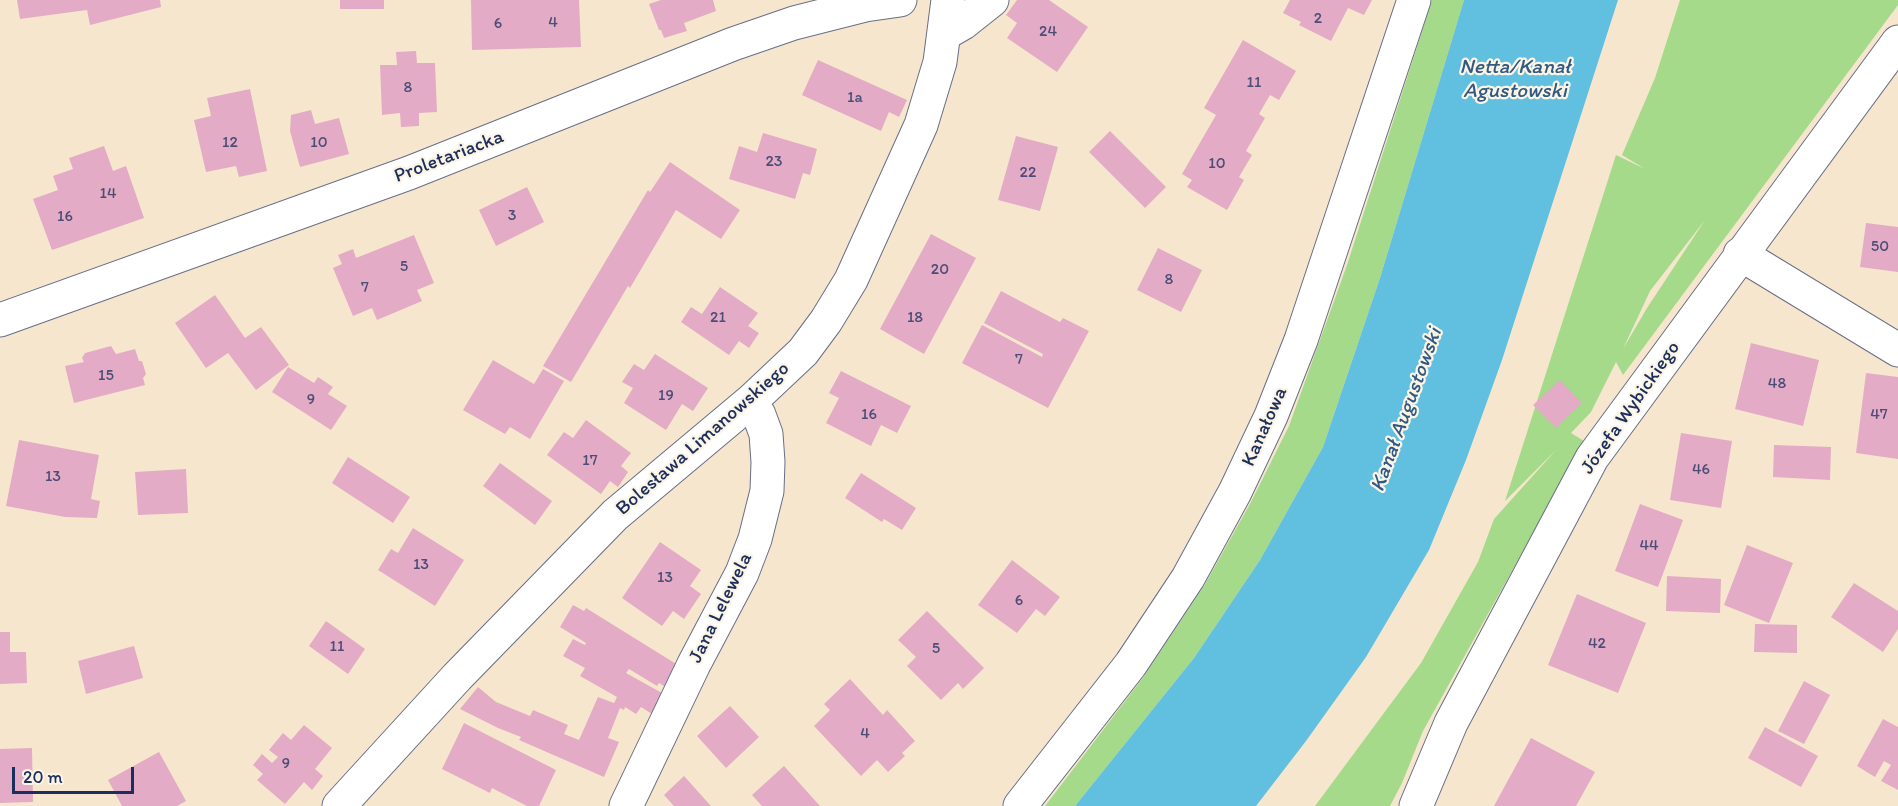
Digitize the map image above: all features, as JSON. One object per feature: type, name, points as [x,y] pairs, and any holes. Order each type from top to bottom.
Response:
[{"type":"street","name":"Proletariacka","points":[[0,320],[409,173],[733,44],[804,21],[865,5],[900,0]]},
{"type":"street","name":"Bolesława Limanowskiego","points":[[339,806],[457,677],[591,538],[662,474],[751,401],[803,352],[826,321],[851,280],[921,125],[940,62],[948,0]]},
{"type":"street","points":[[944,34],[963,23],[992,0]]},
{"type":"street","name":"Kanałowa","points":[[1020,806],[1131,664],[1188,578],[1235,492],[1272,416],[1301,340],[1414,0]]},
{"type":"street","name":"Józefa Wybickiego","points":[[1416,806],[1451,723],[1592,458],[1898,42]]},
{"type":"street","points":[[1740,255],[1898,350]]},
{"type":"street","name":"Jana Lelewela","points":[[626,806],[694,664],[742,573],[755,539],[767,491],[768,462],[766,434],[751,401]]},
{"type":"green space","points":[[1432,0],[1464,0],[1380,278],[1323,447],[1260,560],[1194,658],[1075,806],[1045,806],[1145,675],[1204,586],[1251,502],[1289,426],[1347,265]]},
{"type":"green space","points":[[1680,0],[1898,0],[1898,5],[1623,375],[1616,362],[1591,412],[1571,433],[1584,441],[1423,731],[1390,806],[1315,806],[1421,663],[1478,562],[1494,519],[1556,450],[1505,501],[1616,155],[1645,169],[1622,155],[1655,78]],"holes":[[[1705,220],[1623,349],[1650,291]]]},
{"type":"water","name":"Netta/Kanał Agustowski","points":[[1464,0],[1618,0],[1502,360],[1466,460],[1429,550],[1366,657],[1256,806],[1075,806],[1194,658],[1260,560],[1323,447],[1380,278]]},
{"type":"building","points":[[17,0],[160,0],[161,7],[90,25],[87,10],[20,19]]},
{"type":"building","points":[[340,0],[384,0],[384,9],[340,9]]},
{"type":"building","points":[[471,0],[579,0],[581,47],[472,50]]},
{"type":"building","points":[[661,0],[713,0],[716,11],[684,23],[687,31],[664,38],[649,4]]},
{"type":"building","points":[[1017,0],[1049,0],[1088,27],[1057,72],[1007,38],[1017,23],[1006,15]]},
{"type":"building","points":[[1290,0],[1372,0],[1364,15],[1348,8],[1331,41],[1299,25],[1301,22],[1283,13]]},
{"type":"building","points":[[1243,40],[1296,71],[1279,100],[1270,95],[1259,114],[1265,118],[1246,151],[1252,155],[1239,177],[1244,180],[1227,210],[1187,187],[1192,180],[1182,174],[1216,115],[1204,108]]},
{"type":"building","points":[[416,51],[417,63],[435,63],[437,112],[419,113],[419,126],[401,127],[400,113],[382,115],[380,65],[397,65],[396,52]]},
{"type":"building","points":[[818,60],[907,100],[899,117],[889,112],[881,131],[802,95]]},
{"type":"building","points":[[250,89],[267,171],[239,177],[236,166],[206,172],[194,120],[211,116],[207,98]]},
{"type":"building","points":[[311,110],[315,124],[339,118],[349,154],[300,167],[290,131],[291,115]]},
{"type":"building","points":[[1110,131],[1166,187],[1145,208],[1089,152]]},
{"type":"building","points":[[763,133],[817,149],[810,175],[803,173],[795,199],[729,179],[739,146],[757,152]]},
{"type":"building","points":[[1016,136],[1058,147],[1040,211],[998,200]]},
{"type":"building","points":[[104,146],[113,171],[126,166],[144,218],[52,250],[33,199],[58,190],[53,176],[73,169],[69,158]]},
{"type":"building","points":[[670,162],[740,210],[721,239],[676,210],[571,382],[543,366],[648,190],[650,192]]},
{"type":"building","points":[[527,187],[544,222],[496,246],[479,210]]},
{"type":"building","points":[[1866,223],[1898,227],[1898,272],[1860,267]]},
{"type":"building","points":[[931,234],[976,258],[924,354],[880,329]]},
{"type":"building","points":[[414,235],[434,283],[417,290],[422,301],[377,320],[372,308],[353,316],[333,268],[342,264],[338,255],[353,249],[356,258]]},
{"type":"building","points":[[1158,248],[1202,270],[1181,312],[1137,290]]},
{"type":"building","points":[[720,287],[758,313],[748,326],[759,333],[749,348],[739,341],[729,355],[681,322],[691,307],[702,314]]},
{"type":"building","points":[[1001,291],[1060,322],[1063,318],[1089,331],[1048,408],[962,363],[982,325],[1042,357],[1043,354],[984,323]]},
{"type":"building","points":[[215,295],[245,338],[261,327],[289,365],[256,390],[228,353],[206,368],[175,323]]},
{"type":"building","points":[[1751,343],[1819,360],[1803,426],[1735,409]]},
{"type":"building","points":[[111,346],[116,354],[135,349],[146,374],[143,378],[145,385],[74,403],[65,366],[84,362],[82,358],[85,353]]},
{"type":"building","points":[[655,354],[708,388],[693,411],[682,404],[666,430],[624,403],[633,388],[622,382],[634,364],[644,370]]},
{"type":"building","points":[[493,360],[534,384],[543,369],[564,381],[530,439],[510,427],[505,434],[463,410]]},
{"type":"building","points":[[288,367],[314,383],[318,377],[333,387],[328,394],[347,406],[331,430],[272,392]]},
{"type":"building","points":[[841,371],[911,406],[897,433],[881,425],[871,446],[826,423],[839,398],[829,393]]},
{"type":"building","points":[[1866,373],[1898,377],[1898,459],[1856,453]]},
{"type":"building","points":[[1560,380],[1582,403],[1556,428],[1533,405]]},
{"type":"building","points":[[586,420],[631,453],[621,466],[628,472],[618,487],[610,481],[601,494],[547,455],[564,432],[573,438]]},
{"type":"building","points":[[1681,433],[1732,441],[1721,508],[1670,500]]},
{"type":"building","points":[[19,440],[99,455],[91,499],[100,501],[97,518],[65,517],[6,506]]},
{"type":"building","points":[[1774,445],[1831,447],[1830,480],[1773,477]]},
{"type":"building","points":[[348,457],[410,497],[393,523],[332,483]]},
{"type":"building","points":[[500,463],[552,501],[535,525],[483,486]]},
{"type":"building","points":[[186,469],[188,513],[138,515],[135,472]]},
{"type":"building","points":[[861,473],[916,508],[902,530],[884,519],[882,522],[845,498]]},
{"type":"building","points":[[1640,504],[1683,520],[1658,587],[1615,571]]},
{"type":"building","points":[[413,528],[464,560],[435,606],[378,570],[391,549],[398,553]]},
{"type":"building","points":[[660,542],[701,570],[690,586],[701,594],[684,619],[673,611],[662,626],[622,598]]},
{"type":"building","points":[[1747,545],[1793,563],[1769,623],[1724,605]]},
{"type":"building","points":[[1012,560],[1060,597],[1045,616],[1036,609],[1017,633],[978,605]]},
{"type":"building","points":[[1667,576],[1721,579],[1720,613],[1666,611]]},
{"type":"building","points":[[1854,583],[1898,611],[1898,629],[1883,652],[1831,617]]},
{"type":"building","points":[[1577,594],[1646,623],[1618,693],[1548,665]]},
{"type":"building","points":[[573,605],[584,611],[586,608],[681,667],[670,690],[659,683],[657,686],[629,669],[626,673],[662,693],[652,714],[641,707],[636,714],[625,707],[624,710],[620,708],[608,738],[619,742],[604,777],[519,740],[521,737],[460,709],[478,687],[496,702],[530,716],[533,710],[568,725],[564,734],[579,740],[598,697],[614,703],[617,697],[580,676],[585,668],[563,656],[573,639],[585,645],[586,643],[560,627]]},
{"type":"building","points":[[927,611],[984,668],[963,689],[958,683],[941,700],[907,666],[916,657],[898,640]]},
{"type":"building","points":[[326,621],[365,649],[348,674],[309,646]]},
{"type":"building","points":[[1755,624],[1797,625],[1797,653],[1754,652]]},
{"type":"building","points":[[0,632],[10,632],[10,652],[26,652],[27,683],[0,684]]},
{"type":"building","points":[[134,646],[143,678],[86,694],[78,661]]},
{"type":"building","points":[[850,679],[883,715],[887,710],[915,741],[902,753],[905,756],[888,772],[877,760],[861,776],[814,726],[830,710],[824,704]]},
{"type":"building","points":[[1804,681],[1830,695],[1804,744],[1778,731]]},
{"type":"building","points":[[730,706],[759,737],[726,768],[697,736]]},
{"type":"building","points":[[1883,719],[1898,727],[1898,790],[1881,781],[1891,765],[1884,761],[1875,777],[1857,766]]},
{"type":"building","points":[[464,723],[556,770],[539,806],[527,806],[492,788],[490,793],[442,769]]},
{"type":"building","points":[[304,725],[332,748],[315,769],[323,776],[312,790],[304,782],[285,804],[257,780],[263,774],[253,765],[262,754],[272,763],[278,757],[269,750],[283,733],[291,740]]},
{"type":"building","points":[[1765,727],[1818,756],[1801,787],[1748,758]]},
{"type":"building","points":[[1531,738],[1595,772],[1576,806],[1494,806]]},
{"type":"building","points":[[32,748],[33,802],[0,803],[0,749]]},
{"type":"building","points":[[159,752],[186,801],[177,806],[122,806],[108,780]]},
{"type":"building","points":[[784,766],[820,806],[762,806],[752,795]]},
{"type":"building","points":[[684,776],[711,806],[674,806],[664,795]]},
{"type":"water label","name":"Kanał Augustowski","points":[[1407,410]]}]
